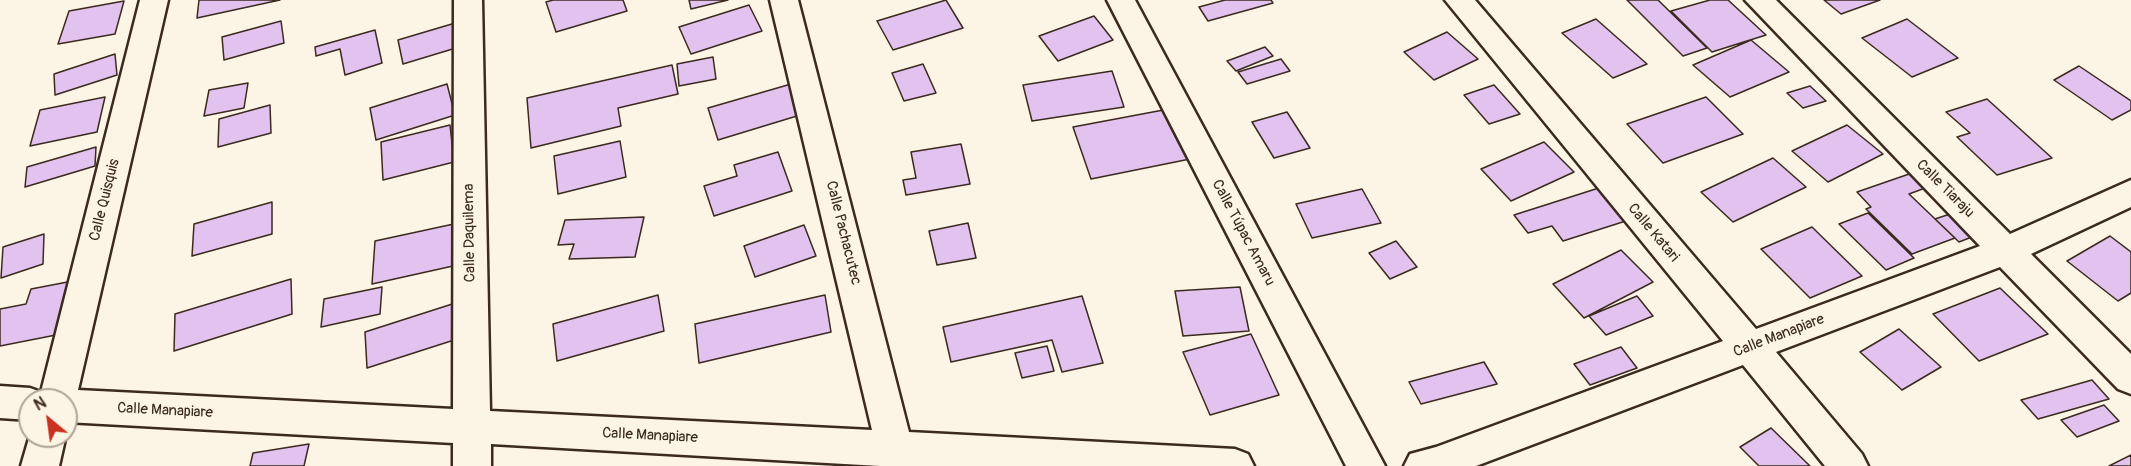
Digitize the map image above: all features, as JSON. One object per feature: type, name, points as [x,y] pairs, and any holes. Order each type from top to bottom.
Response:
[{"type":"street","name":"Calle Quisquis","points":[[60,388],[154,0]]},
{"type":"street","name":"Calle Daquilema","points":[[468,0],[472,466]]},
{"type":"street","name":"Calle Pachacutec","points":[[784,0],[897,457]]},
{"type":"street","name":"Calle Túpac Amaru","points":[[1121,0],[1366,466]]},
{"type":"street","name":"Calle Katari","points":[[1459,0],[1849,466]]},
{"type":"street","name":"Calle Tiaraju","points":[[1759,0],[2131,378]]},
{"type":"street","name":"Calle Manapiare","points":[[1423,466],[1436,464],[2005,250],[2131,193]]},
{"type":"street","points":[[0,402],[18,403]]},
{"type":"street","name":"Calle Manapiare","points":[[78,407],[472,426],[897,457],[1235,466]]},
{"type":"street","points":[[40,466],[45,448]]},
{"type":"building","points":[[199,0],[280,0],[197,18]]},
{"type":"building","points":[[553,0],[623,0],[627,11],[556,32],[546,2]]},
{"type":"building","points":[[689,0],[728,0],[691,9]]},
{"type":"building","points":[[946,0],[963,28],[893,50],[877,21]]},
{"type":"building","points":[[1225,0],[1271,0],[1273,3],[1208,21],[1199,7]]},
{"type":"building","points":[[1627,0],[1658,0],[1707,48],[1683,56]]},
{"type":"building","points":[[1710,0],[1728,0],[1766,35],[1712,52],[1671,11]]},
{"type":"building","points":[[1824,0],[1880,0],[1841,14]]},
{"type":"building","points":[[124,1],[115,34],[58,44],[69,11]]},
{"type":"building","points":[[749,5],[762,31],[691,54],[679,27]]},
{"type":"building","points":[[1094,16],[1113,40],[1058,61],[1039,36]]},
{"type":"building","points":[[472,18],[479,41],[403,64],[398,40]]},
{"type":"building","points":[[1596,19],[1647,64],[1613,78],[1562,33]]},
{"type":"building","points":[[1907,19],[1958,58],[1912,77],[1862,38]]},
{"type":"building","points":[[281,21],[284,43],[224,60],[222,37]]},
{"type":"building","points":[[375,30],[382,63],[345,75],[340,49],[316,56],[315,47]]},
{"type":"building","points":[[1447,32],[1478,59],[1434,80],[1404,52]]},
{"type":"building","points":[[1751,40],[1789,72],[1730,97],[1693,65]]},
{"type":"building","points":[[1265,47],[1273,56],[1236,71],[1227,61]]},
{"type":"building","points":[[115,54],[117,75],[55,95],[54,74]]},
{"type":"building","points":[[713,57],[716,79],[679,86],[677,64]]},
{"type":"building","points":[[1281,59],[1290,71],[1247,84],[1238,72]]},
{"type":"building","points":[[923,64],[936,93],[904,101],[892,73]]},
{"type":"building","points":[[672,65],[678,94],[618,108],[621,126],[531,148],[527,98]]},
{"type":"building","points":[[2079,66],[2131,101],[2131,110],[2112,120],[2054,80]]},
{"type":"building","points":[[1112,71],[1124,107],[1032,121],[1023,85]]},
{"type":"building","points":[[798,82],[810,112],[718,140],[708,108]]},
{"type":"building","points":[[248,83],[244,108],[204,116],[209,90]]},
{"type":"building","points":[[447,84],[455,115],[376,140],[370,108]]},
{"type":"building","points":[[1494,85],[1520,114],[1489,124],[1464,95]]},
{"type":"building","points":[[1810,86],[1826,101],[1803,108],[1787,93]]},
{"type":"building","points":[[105,97],[97,132],[30,146],[40,110]]},
{"type":"building","points":[[1706,97],[1743,134],[1663,163],[1627,124]]},
{"type":"building","points":[[1987,99],[2052,158],[1997,175],[1957,137],[1970,133],[1946,112]]},
{"type":"building","points":[[270,105],[271,133],[218,147],[219,119]]},
{"type":"building","points":[[1174,108],[1195,158],[1091,179],[1073,127]]},
{"type":"building","points":[[1287,112],[1310,148],[1274,158],[1252,122]]},
{"type":"building","points":[[450,125],[454,162],[383,180],[381,142]]},
{"type":"building","points":[[1847,125],[1883,154],[1828,182],[1792,151]]},
{"type":"building","points":[[620,141],[626,177],[558,194],[554,156]]},
{"type":"building","points":[[1544,142],[1574,172],[1511,201],[1481,169]]},
{"type":"building","points":[[961,144],[970,184],[906,195],[903,180],[916,178],[911,152]]},
{"type":"building","points":[[96,147],[95,166],[25,187],[27,167]]},
{"type":"building","points":[[778,152],[792,191],[714,216],[704,186],[737,176],[734,165]]},
{"type":"building","points":[[1773,158],[1806,187],[1733,222],[1701,192]]},
{"type":"building","points":[[1912,173],[1928,187],[1909,194],[1955,238],[1912,254],[1866,209],[1871,207],[1857,192]]},
{"type":"building","points":[[1605,186],[1632,219],[1563,241],[1552,226],[1528,233],[1514,215]]},
{"type":"building","points":[[1362,189],[1381,223],[1312,238],[1296,204]]},
{"type":"building","points":[[272,202],[272,234],[192,256],[194,224]]},
{"type":"building","points":[[1959,211],[1982,233],[1959,242],[1935,219]]},
{"type":"building","points":[[1868,213],[1914,258],[1886,270],[1839,224]]},
{"type":"building","points":[[644,217],[635,257],[569,259],[574,244],[558,245],[565,220]]},
{"type":"building","points":[[463,222],[462,264],[372,284],[375,241]]},
{"type":"building","points":[[968,223],[976,258],[937,265],[929,231]]},
{"type":"building","points":[[804,225],[816,256],[755,277],[744,246]]},
{"type":"building","points":[[1812,227],[1862,276],[1810,298],[1761,249]]},
{"type":"building","points":[[44,234],[43,264],[1,278],[3,247]]},
{"type":"building","points":[[2110,236],[2131,252],[2131,293],[2118,301],[2067,261]]},
{"type":"building","points":[[1396,241],[1417,267],[1390,279],[1369,253]]},
{"type":"building","points":[[1621,250],[1653,282],[1584,318],[1553,284]]},
{"type":"building","points":[[291,279],[292,314],[174,351],[175,314]]},
{"type":"building","points":[[78,280],[61,334],[0,346],[0,309],[26,304],[31,289]]},
{"type":"building","points":[[382,287],[380,314],[321,327],[324,299]]},
{"type":"building","points":[[1240,287],[1249,331],[1183,336],[1175,291]]},
{"type":"building","points":[[2000,288],[2048,334],[1979,361],[1933,314]]},
{"type":"building","points":[[658,295],[664,331],[557,361],[553,324]]},
{"type":"building","points":[[825,295],[831,332],[699,363],[695,324]]},
{"type":"building","points":[[1082,296],[1103,363],[1062,372],[1052,340],[951,362],[943,327]]},
{"type":"building","points":[[1637,296],[1653,316],[1606,335],[1589,316]]},
{"type":"building","points":[[474,297],[479,332],[367,368],[365,332]]},
{"type":"building","points":[[1899,329],[1941,367],[1902,390],[1860,352]]},
{"type":"building","points":[[1251,334],[1279,395],[1210,415],[1183,352]]},
{"type":"building","points":[[1047,346],[1054,371],[1022,378],[1015,353]]},
{"type":"building","points":[[1621,347],[1637,368],[1590,385],[1574,364]]},
{"type":"building","points":[[1484,362],[1497,384],[1421,404],[1409,382]]},
{"type":"building","points":[[2092,380],[2109,399],[2038,419],[2021,400]]},
{"type":"building","points":[[2104,405],[2119,421],[2077,437],[2061,420]]},
{"type":"building","points":[[1771,428],[1810,466],[1759,466],[1740,447]]},
{"type":"building","points":[[309,444],[304,466],[250,466],[253,453]]},
{"type":"building","points":[[2131,455],[2131,466],[2109,466]]}]
